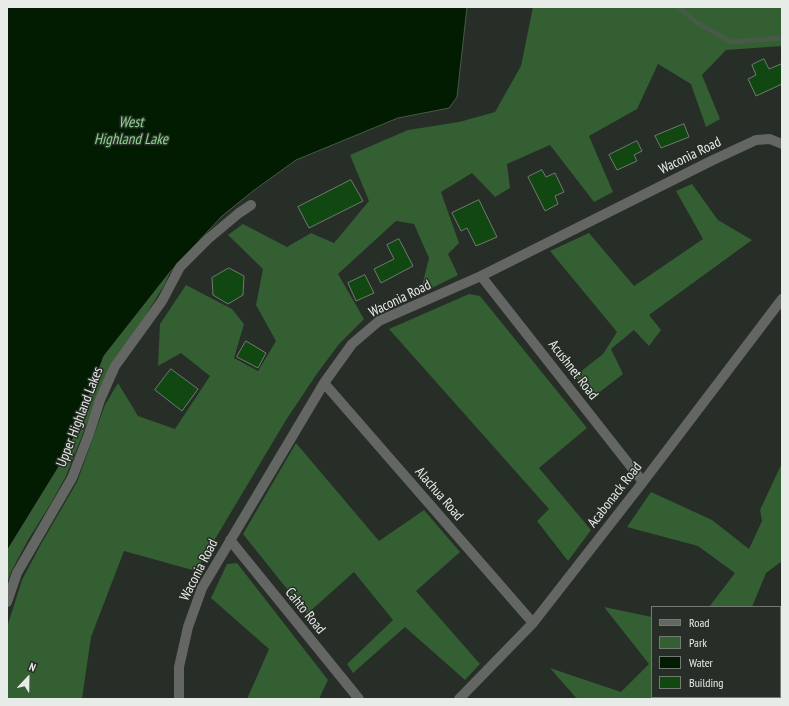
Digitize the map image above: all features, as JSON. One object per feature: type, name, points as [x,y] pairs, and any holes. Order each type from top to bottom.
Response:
[{"type":"street","name":"Waconia Road","points":[[179,699],[179,667],[188,627],[202,588],[324,383],[352,344],[379,321],[481,276],[756,140],[770,139],[782,144]]},
{"type":"street","name":"Upper Highland Lakes","points":[[7,602],[17,572],[72,478],[100,400],[115,366],[162,301],[180,267],[208,240],[250,205]]},
{"type":"street","name":"Acushnet Road","points":[[481,276],[644,482]]},
{"type":"street","name":"Acabonack Road","points":[[459,699],[533,623],[644,482],[782,299]]},
{"type":"street","name":"Alachua Road","points":[[324,383],[533,623]]},
{"type":"street","name":"Cahto Road","points":[[230,540],[359,699]]},
{"type":"green space","points":[[533,7],[782,7],[782,46],[726,50],[702,75],[720,119],[706,127],[691,84],[658,64],[637,109],[589,136],[613,192],[594,202],[550,145],[507,164],[510,188],[495,197],[472,173],[441,192],[459,243],[448,254],[458,275],[420,294],[429,258],[414,224],[396,221],[338,274],[364,319],[339,344],[286,420],[196,571],[124,551],[91,637],[82,699],[7,699],[7,627],[22,580],[77,482],[105,405],[118,383],[138,416],[175,429],[210,376],[181,353],[158,366],[160,324],[186,285],[232,309],[244,324],[234,358],[258,371],[276,341],[256,305],[263,269],[228,235],[243,224],[287,247],[311,233],[334,243],[369,201],[350,155],[408,130],[459,122],[495,112],[521,66]]},
{"type":"green space","points":[[692,184],[718,220],[752,240],[649,315],[661,330],[649,346],[634,330],[611,349],[623,374],[592,398],[575,376],[603,354],[617,332],[550,251],[589,233],[634,286],[703,239],[676,191]]},
{"type":"green space","points":[[170,272],[165,284],[145,316],[111,363],[66,476],[28,540],[11,572],[7,584],[7,550],[68,452],[104,356]]},
{"type":"green space","points":[[469,294],[480,296],[587,428],[539,468],[591,530],[568,561],[537,521],[549,509],[389,329]]},
{"type":"green space","points":[[296,443],[379,541],[424,510],[460,552],[416,591],[480,664],[465,680],[405,627],[353,673],[347,664],[393,620],[354,572],[307,614],[243,534]]},
{"type":"green space","points":[[782,463],[782,561],[766,573],[752,606],[710,606],[735,573],[698,546],[627,527],[651,492],[712,520],[749,549],[762,521],[760,510]]},
{"type":"green space","points":[[237,563],[328,680],[319,699],[247,699],[269,649],[211,598],[227,564]]},
{"type":"green space","points":[[604,607],[651,617],[651,698],[712,699],[577,699],[550,668],[621,692],[649,664]]},
{"type":"water","name":"West Highland Lake","points":[[7,7],[467,7],[457,97],[449,108],[398,118],[296,160],[253,191],[222,216],[170,272],[104,356],[68,452],[7,551]]},
{"type":"building","points":[[764,59],[769,69],[781,64],[782,84],[756,96],[748,79],[756,75],[752,65]]},
{"type":"building","points":[[684,124],[689,137],[661,148],[655,136]]},
{"type":"building","points":[[637,141],[642,151],[634,155],[637,161],[617,170],[609,155]]},
{"type":"building","points":[[542,170],[546,177],[555,173],[564,192],[555,196],[558,204],[545,211],[528,177]]},
{"type":"building","points":[[351,180],[363,201],[309,228],[298,207]]},
{"type":"building","points":[[479,200],[497,237],[476,246],[467,228],[461,231],[452,213]]},
{"type":"building","points":[[399,239],[413,266],[381,283],[374,269],[394,259],[387,245]]},
{"type":"building","points":[[229,268],[244,276],[243,295],[228,304],[213,295],[212,278]]},
{"type":"building","points":[[365,275],[374,293],[356,301],[348,283]]},
{"type":"building","points":[[246,341],[266,353],[258,368],[237,357]]},
{"type":"building","points":[[171,369],[198,389],[182,411],[155,390]]},
{"type":"waterway","points":[[679,7],[696,22],[731,42],[782,38]]}]
